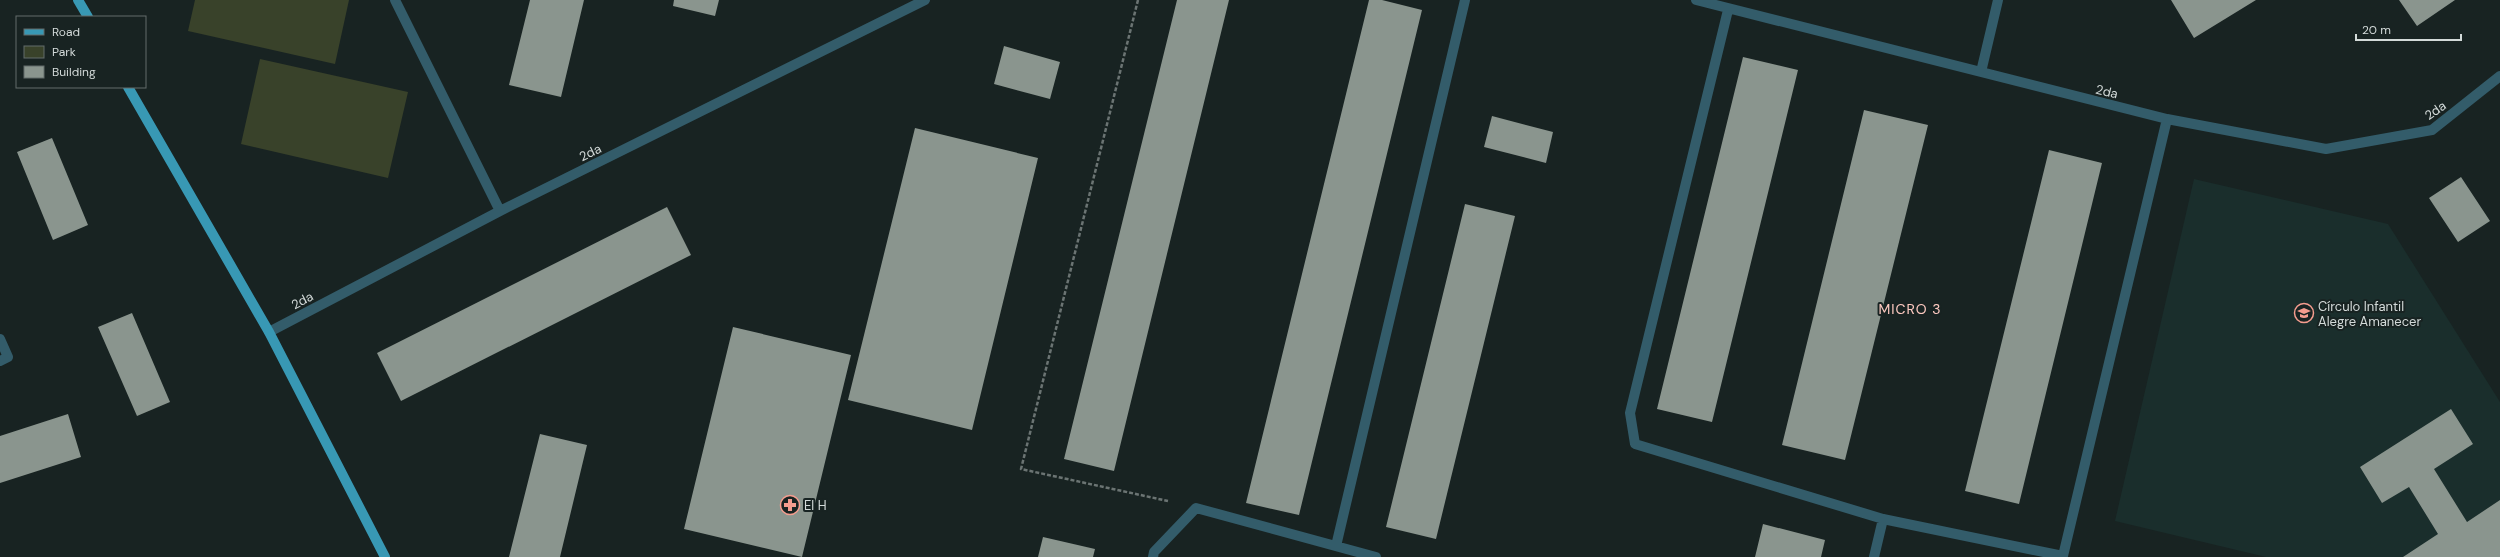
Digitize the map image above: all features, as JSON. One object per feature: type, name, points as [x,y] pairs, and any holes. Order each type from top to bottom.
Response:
[{"type":"main road","points":[[78,0],[87,16]]},
{"type":"main road","points":[[129,88],[269,332],[385,557]]},
{"type":"street","points":[[395,0],[500,211]]},
{"type":"street","name":"2da","points":[[269,332],[500,211],[925,0]]},
{"type":"street","points":[[1336,546],[1465,0]]},
{"type":"street","name":"2da","points":[[1696,0],[1728,10],[2167,119],[2326,149],[2432,130],[2500,76]]},
{"type":"street","points":[[1981,72],[1998,0]]},
{"type":"street","points":[[1728,10],[1630,413],[1634,444],[1883,519],[2064,557],[2167,119]]},
{"type":"street","points":[[0,339],[8,357],[0,360]]},
{"type":"street","points":[[1153,557],[1154,552],[1196,508],[1376,557]]},
{"type":"street","points":[[1874,557],[1883,519]]},
{"type":"path","points":[[1138,0],[1021,469],[1196,508]]},
{"type":"shaded area","name":"Círculo Infantil Alegre Amanecer","points":[[2194,179],[2388,224],[2500,402],[2500,557],[2266,557],[2115,521]]},
{"type":"green space","points":[[195,0],[349,0],[335,64],[188,31]]},
{"type":"green space","points":[[260,59],[408,92],[388,178],[241,144]]},
{"type":"building","points":[[530,0],[584,0],[561,97],[509,85]]},
{"type":"building","points":[[674,0],[719,0],[715,16],[673,6]]},
{"type":"building","points":[[1177,0],[1229,0],[1114,471],[1064,459]]},
{"type":"building","points":[[1369,0],[1382,0],[1422,10],[1299,515],[1246,503]]},
{"type":"building","points":[[2171,0],[2256,0],[2194,38]]},
{"type":"building","points":[[2399,0],[2455,0],[2417,26]]},
{"type":"building","points":[[1004,46],[1060,62],[1050,99],[994,84]]},
{"type":"building","points":[[1743,57],[1798,70],[1712,422],[1657,409]]},
{"type":"building","points":[[1864,110],[1928,125],[1845,460],[1782,445]]},
{"type":"building","points":[[1492,116],[1553,132],[1546,163],[1484,147]]},
{"type":"building","points":[[915,128],[1038,158],[972,430],[848,400]]},
{"type":"building","points":[[52,138],[88,225],[53,240],[17,152]]},
{"type":"building","points":[[2049,150],[2102,163],[2019,504],[1965,491]]},
{"type":"building","points":[[2461,177],[2490,221],[2458,242],[2429,198]]},
{"type":"building","points":[[1465,204],[1515,216],[1436,539],[1386,527]]},
{"type":"building","points":[[667,207],[691,255],[401,401],[377,353]]},
{"type":"building","points":[[132,313],[170,402],[137,416],[98,327]]},
{"type":"building","points":[[733,327],[851,355],[802,557],[684,529]]},
{"type":"building","points":[[2451,409],[2473,444],[2434,469],[2467,522],[2500,500],[2500,557],[2403,557],[2438,534],[2409,487],[2382,503],[2360,467]]},
{"type":"building","points":[[68,414],[81,457],[0,483],[0,436]]},
{"type":"building","points":[[540,434],[587,445],[560,557],[509,557]]},
{"type":"building","points":[[1763,524],[1825,540],[1821,557],[1755,557]]},
{"type":"building","points":[[1043,537],[1095,549],[1093,557],[1038,557]]},
{"type":"place","name":"Círculo Infantil Alegre Amanecer","points":[[2304,313]]},
{"type":"place","name":"El H","points":[[790,505]]},
{"type":"district","name":"MICRO 3","points":[[1910,309]]}]
